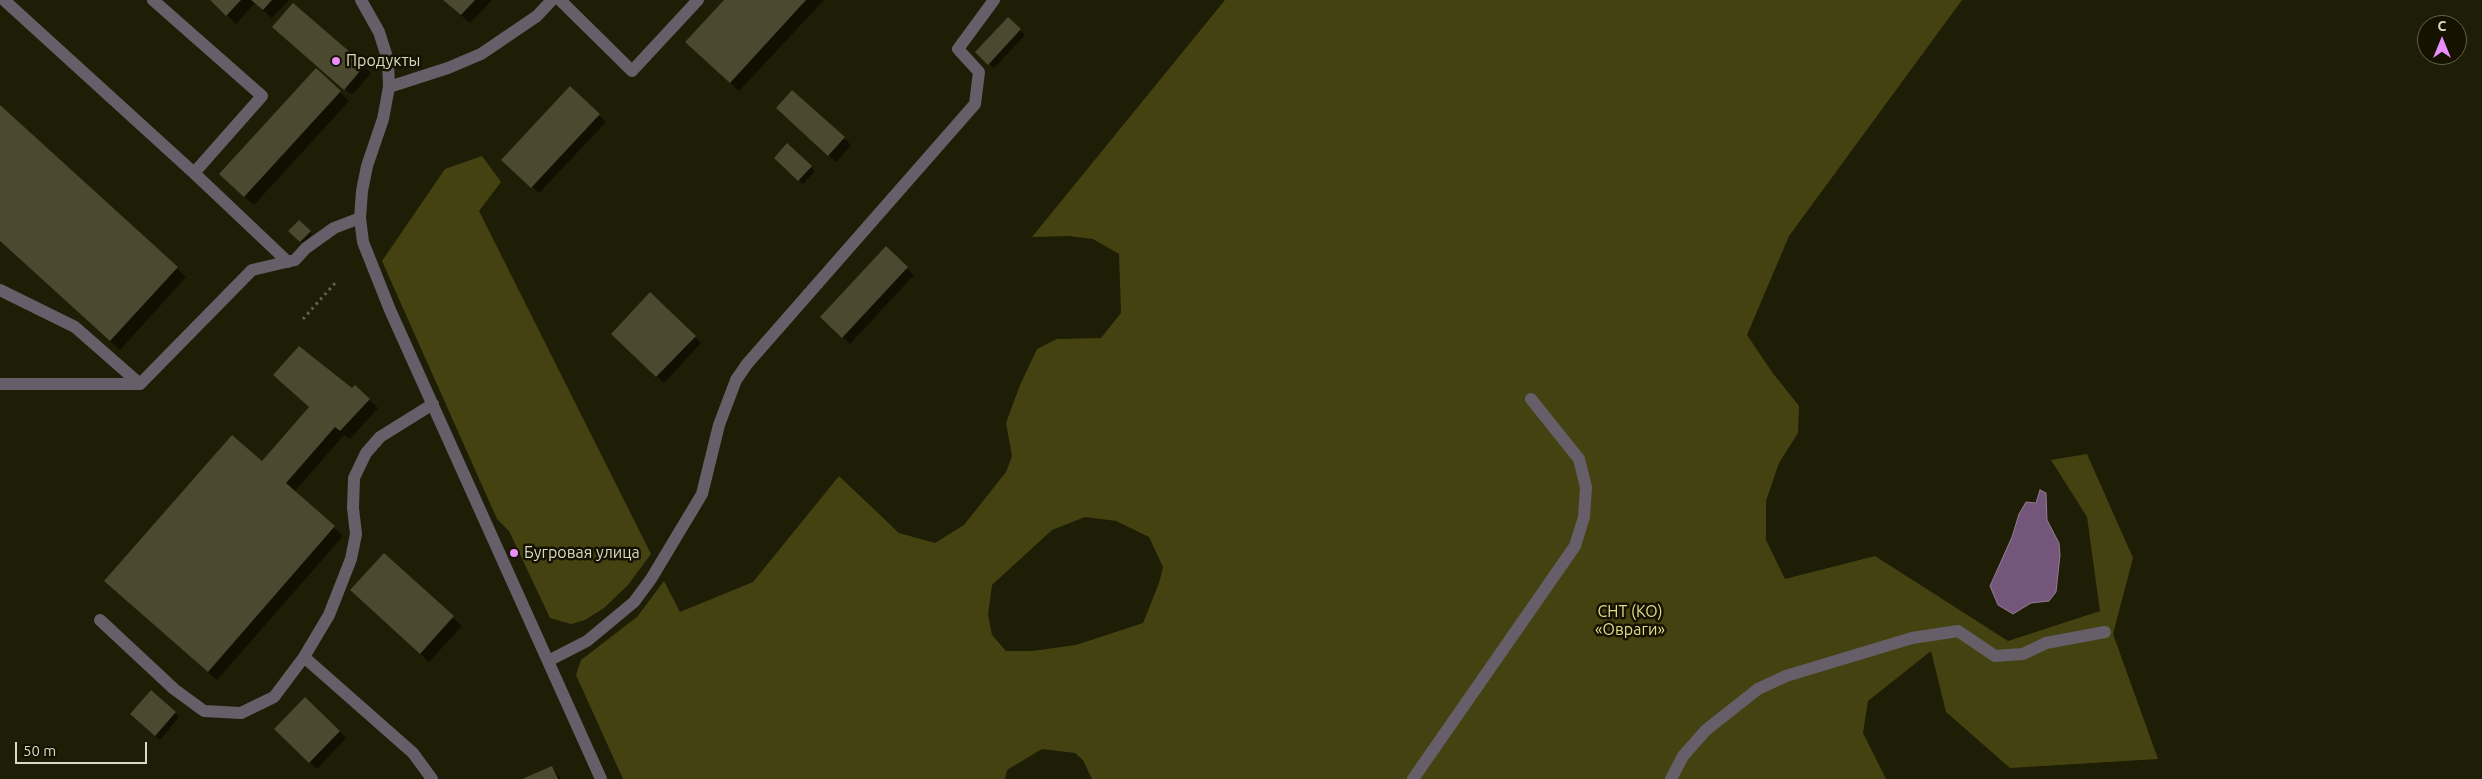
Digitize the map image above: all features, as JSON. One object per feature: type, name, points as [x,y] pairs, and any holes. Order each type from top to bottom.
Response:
[{"type":"street","points":[[4,0],[194,173],[288,262]]},
{"type":"street","points":[[153,0],[262,96],[194,173]]},
{"type":"street","points":[[361,0],[382,41],[388,60],[389,87],[384,119],[367,166],[362,191],[360,218],[363,242],[370,265],[601,779]]},
{"type":"street","points":[[389,87],[448,68],[481,54],[538,16],[552,0]]},
{"type":"street","points":[[560,0],[632,71],[698,0]]},
{"type":"street","points":[[548,661],[587,641],[634,602],[651,579],[702,494],[719,425],[736,380],[975,104],[979,72],[958,49],[994,0]]},
{"type":"street","points":[[0,384],[140,384],[252,270],[295,260],[306,248],[334,228],[360,218]]},
{"type":"street","points":[[0,290],[75,327],[140,384]]},
{"type":"street","points":[[1413,779],[1575,546],[1584,516],[1586,487],[1579,459],[1531,399]]},
{"type":"street","points":[[100,620],[174,689],[204,710],[241,713],[274,697],[304,657],[329,615],[351,559],[356,534],[353,508],[354,478],[366,453],[380,437],[433,404]]},
{"type":"street","points":[[1671,779],[1683,756],[1706,730],[1758,689],[1786,676],[1912,638],[1958,631],[1995,656],[2023,654],[2046,643],[2105,632]]},
{"type":"street","points":[[304,657],[413,753],[432,779]]},
{"type":"path","points":[[303,319],[336,282]]},
{"type":"green space","name":"СНТ (КО) «Овраги»","points":[[1225,0],[1962,0],[1789,236],[1747,335],[1772,372],[1799,406],[1798,433],[1779,463],[1766,501],[1766,540],[1785,579],[1875,556],[2008,641],[2100,611],[2087,517],[2051,460],[2087,454],[2133,558],[2113,634],[2158,759],[2010,768],[1946,712],[1931,651],[1868,701],[1863,733],[1886,779],[1092,779],[1083,760],[1075,753],[1042,749],[1007,770],[1005,779],[623,779],[576,675],[581,660],[637,617],[664,581],[680,612],[753,582],[839,476],[899,533],[935,543],[964,525],[1006,472],[1012,456],[1006,423],[1020,385],[1037,349],[1057,339],[1101,338],[1121,313],[1119,254],[1093,239],[1068,236],[1032,237]],"holes":[[[1085,517],[1116,521],[1149,537],[1163,567],[1159,583],[1143,623],[1076,645],[1032,651],[1006,651],[992,635],[988,615],[992,585],[1052,530]]]},
{"type":"green space","points":[[482,156],[501,182],[479,211],[651,554],[628,585],[604,608],[585,620],[571,624],[550,618],[509,531],[497,519],[382,261],[445,169]]},
{"type":"shaded area","points":[[2040,490],[2046,493],[2047,520],[2059,543],[2060,555],[2056,592],[2049,601],[2031,603],[2013,614],[1998,605],[1990,586],[2012,537],[2019,514],[2026,502],[2036,503]]},
{"type":"building","points":[[210,0],[241,0],[226,16]]},
{"type":"building","points":[[251,0],[272,0],[263,10]]},
{"type":"building","points":[[443,0],[475,0],[461,15]]},
{"type":"building","points":[[724,0],[806,0],[730,83],[685,42]]},
{"type":"building","points":[[293,3],[365,65],[344,90],[272,27]]},
{"type":"building","points":[[1008,17],[1021,29],[988,65],[975,52]]},
{"type":"building","points":[[316,68],[341,91],[244,197],[219,174]]},
{"type":"building","points":[[570,86],[600,114],[531,188],[501,160]]},
{"type":"building","points":[[792,90],[845,137],[828,156],[776,108]]},
{"type":"building","points":[[0,105],[178,267],[110,341],[0,241]]},
{"type":"building","points":[[787,143],[812,166],[798,181],[774,158]]},
{"type":"building","points":[[299,220],[311,231],[300,242],[288,231]]},
{"type":"building","points":[[886,246],[908,267],[842,338],[820,317]]},
{"type":"building","points":[[650,292],[696,336],[656,377],[611,334]]},
{"type":"building","points":[[299,346],[352,388],[355,385],[370,399],[340,431],[335,427],[286,483],[335,526],[208,672],[104,581],[232,435],[262,461],[309,407],[273,375]]},
{"type":"building","points":[[384,553],[454,616],[420,654],[350,590]]},
{"type":"building","points":[[151,690],[176,712],[155,736],[130,714]]},
{"type":"building","points":[[305,697],[340,731],[309,763],[274,729]]},
{"type":"building","points":[[552,766],[558,779],[522,779]]},
{"type":"place","name":"Продукты","points":[[336,61]]},
{"type":"place","name":"Бугровая улица","points":[[514,553]]}]
